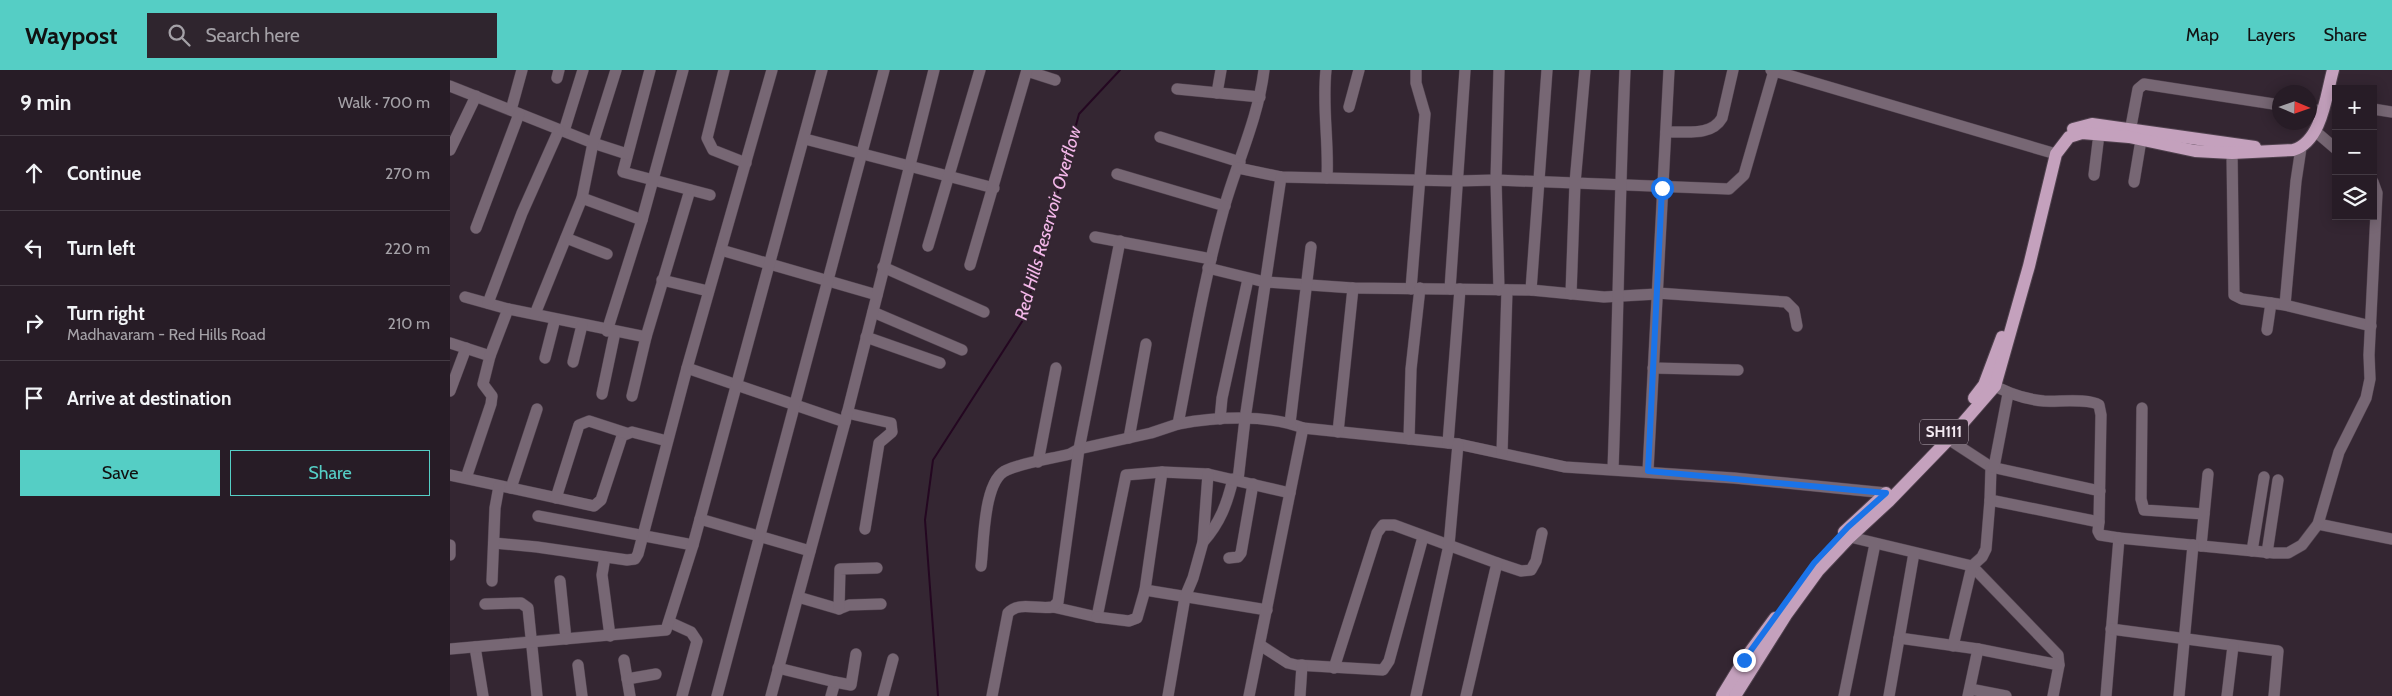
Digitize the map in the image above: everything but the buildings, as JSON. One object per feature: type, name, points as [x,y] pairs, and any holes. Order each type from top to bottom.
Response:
[{"type":"main road","points":[[2082,129],[2092,124],[2195,151],[2232,153],[2302,148],[2315,131],[2333,70]]},
{"type":"main road","points":[[2082,129],[2099,134],[2279,150]]},
{"type":"main road","name":"SH111","points":[[1735,696],[1786,615],[1818,571],[1945,437],[1991,384],[2030,252],[2053,153],[2069,137],[2082,129]]},
{"type":"main road","name":"SH111","points":[[1722,696],[1744,660],[1814,563],[1848,527],[1888,497]]},
{"type":"street","points":[[476,228],[515,112],[522,70]]},
{"type":"street","points":[[488,304],[522,213],[562,130],[583,70]]},
{"type":"street","points":[[535,314],[582,198],[593,143],[616,70]]},
{"type":"street","points":[[650,70],[623,172],[710,195]]},
{"type":"street","points":[[602,394],[611,331],[642,220],[651,180],[683,70]]},
{"type":"street","points":[[724,70],[706,138],[713,150],[746,163]]},
{"type":"street","points":[[494,543],[627,560],[636,559],[708,291],[772,70]]},
{"type":"street","points":[[450,649],[666,630],[700,520],[822,70]]},
{"type":"street","points":[[717,696],[884,70]]},
{"type":"street","points":[[771,696],[846,417],[934,70]]},
{"type":"street","points":[[928,246],[980,70]]},
{"type":"street","points":[[970,265],[1027,70],[1055,80]]},
{"type":"street","points":[[1217,93],[1221,70]]},
{"type":"street","points":[[1178,424],[1209,264],[1225,206],[1260,97],[1264,70]]},
{"type":"street","points":[[1326,70],[1324,108],[1327,178]]},
{"type":"street","points":[[1349,107],[1359,70]]},
{"type":"street","points":[[1409,439],[1415,289],[1426,114],[1416,84],[1416,70]]},
{"type":"street","points":[[1416,696],[1449,545],[1453,443],[1457,181],[1465,70]]},
{"type":"street","points":[[1500,70],[1496,180],[1503,290],[1502,453]]},
{"type":"street","points":[[1531,290],[1547,70]]},
{"type":"street","points":[[1571,294],[1576,184],[1585,70]]},
{"type":"street","points":[[1613,470],[1619,297],[1620,186],[1625,70]]},
{"type":"street","points":[[1648,471],[1669,70]]},
{"type":"street","points":[[1666,132],[1702,132],[1718,125],[1722,118],[1733,70]]},
{"type":"street","points":[[1160,137],[1239,165],[1281,177],[1457,181],[1496,180],[1726,190],[1739,182],[1744,175],[1773,71],[2053,153]]},
{"type":"street","points":[[2134,182],[2134,136],[2138,89],[2144,84],[2272,104]]},
{"type":"street","points":[[450,86],[593,143],[628,154]]},
{"type":"street","points":[[1177,89],[1260,97]]},
{"type":"street","points":[[450,150],[476,96]]},
{"type":"street","points":[[2377,110],[2392,112]]},
{"type":"street","points":[[2315,131],[2332,146]]},
{"type":"street","points":[[2094,175],[2099,134]]},
{"type":"street","points":[[804,139],[994,188]]},
{"type":"street","points":[[2285,305],[2296,181],[2302,148]]},
{"type":"street","points":[[2232,153],[2233,290],[2237,297],[2285,305],[2370,326]]},
{"type":"street","points":[[1117,174],[1225,206]]},
{"type":"street","points":[[1202,542],[1217,525],[1224,512],[1235,479],[1281,177]]},
{"type":"street","points":[[632,396],[662,280],[690,190]]},
{"type":"street","points":[[582,198],[642,220]]},
{"type":"street","points":[[1991,384],[2008,394],[2044,401],[2091,402],[2099,405],[2101,415],[2098,531],[2100,535],[2267,553],[2288,553],[2302,546],[2318,524],[2339,452],[2366,398],[2370,379],[2370,326],[2376,220]]},
{"type":"street","points":[[1095,237],[1111,242],[1120,241],[1209,264],[1248,279],[1265,282],[1353,288],[1531,290],[1619,297],[1637,294],[1657,294],[1786,302],[1794,310],[1797,326]]},
{"type":"street","points":[[566,238],[607,254]]},
{"type":"street","points":[[1053,607],[1058,602],[1061,588],[1079,449],[1120,241]]},
{"type":"street","points":[[1290,423],[1305,284],[1311,248]]},
{"type":"street","points":[[721,250],[877,295]]},
{"type":"street","points":[[883,267],[984,312]]},
{"type":"street","points":[[1220,418],[1222,398],[1248,279]]},
{"type":"street","points":[[662,280],[708,291]]},
{"type":"street","points":[[1338,432],[1353,288]]},
{"type":"street","points":[[465,297],[508,309],[646,337]]},
{"type":"street","points":[[2267,330],[2271,303]]},
{"type":"street","points":[[466,478],[491,404],[492,396],[483,384],[490,356],[508,309]]},
{"type":"street","points":[[872,312],[962,350]]},
{"type":"street","points":[[545,358],[555,319]]},
{"type":"street","points":[[573,362],[582,325]]},
{"type":"street","points":[[866,337],[940,363]]},
{"type":"street","points":[[450,343],[490,356]]},
{"type":"street","points":[[1129,438],[1146,344]]},
{"type":"street","points":[[450,391],[466,348]]},
{"type":"street","points":[[687,368],[794,405],[846,417],[890,423],[892,432],[880,443],[865,529]]},
{"type":"street","points":[[1038,462],[1056,368]]},
{"type":"street","points":[[1653,368],[1738,370]]},
{"type":"street","points":[[1953,646],[1972,566],[1982,557],[1986,549],[1992,467],[2008,394]]},
{"type":"street","points":[[492,581],[495,508],[537,408]]},
{"type":"street","points":[[2142,408],[2141,499],[2144,510],[2204,514]]},
{"type":"street","points":[[982,566],[989,496],[996,479],[1005,470],[1070,454],[1079,449],[1151,433],[1178,424],[1211,418],[1290,423],[1304,428],[1453,443],[1565,467],[1648,471],[1888,497]]},
{"type":"street","points":[[667,441],[632,432],[626,433],[589,421],[579,425],[550,497],[539,516],[693,545]]},
{"type":"street","points":[[1249,696],[1304,428]]},
{"type":"street","points":[[450,475],[592,506],[600,503],[622,436],[626,433]]},
{"type":"street","points":[[1945,437],[1992,467],[2100,491]]},
{"type":"street","points":[[1097,617],[1110,560],[1124,478],[1132,474],[1162,472],[1208,474],[1235,479],[1290,494]]},
{"type":"street","points":[[992,696],[1008,613],[1012,608],[1053,607],[1097,617],[1133,620],[1139,614],[1145,590],[1162,472]]},
{"type":"street","points":[[1168,696],[1186,596],[1193,578],[1202,542],[1208,474]]},
{"type":"street","points":[[2179,696],[2197,546],[2204,514],[2208,474]]},
{"type":"street","points":[[2252,551],[2264,477]]},
{"type":"street","points":[[2267,553],[2278,480]]},
{"type":"street","points":[[1228,558],[1238,557],[1241,553],[1253,484]]},
{"type":"street","points":[[1990,500],[2099,522]]},
{"type":"street","points":[[700,520],[810,551]]},
{"type":"street","points":[[1334,668],[1380,528],[1388,524],[1394,525],[1521,571],[1531,570],[1536,561],[1542,533]]},
{"type":"street","points":[[2318,524],[2392,539]]},
{"type":"street","points":[[1260,645],[1288,663],[1378,671],[1386,666],[1423,536]]},
{"type":"street","points":[[1850,537],[1972,566],[2058,655],[2059,665],[2053,696]]},
{"type":"street","points":[[2106,696],[2119,538]]},
{"type":"street","points":[[1844,696],[1875,544]]},
{"type":"street","points":[[450,545],[450,555]]},
{"type":"street","points":[[1889,696],[1914,553]]},
{"type":"street","points":[[605,557],[602,575],[610,636]]},
{"type":"street","points":[[1466,696],[1497,562]]},
{"type":"street","points":[[839,609],[840,569],[878,568]]},
{"type":"street","points":[[560,581],[566,639]]},
{"type":"street","points":[[1145,590],[1267,610]]},
{"type":"street","points":[[798,597],[839,609],[849,605],[881,604]]},
{"type":"street","points":[[485,604],[526,605],[529,612],[537,696]]},
{"type":"street","points":[[669,622],[691,632],[697,641],[682,696]]},
{"type":"street","points":[[2112,629],[2278,651],[2274,696]]},
{"type":"street","points":[[1898,638],[1978,649],[2059,665]]},
{"type":"street","points":[[2227,696],[2233,646]]},
{"type":"street","points":[[476,647],[483,696]]},
{"type":"street","points":[[1978,649],[1969,692],[2006,696]]},
{"type":"street","points":[[778,668],[851,685],[856,654]]},
{"type":"street","points":[[883,696],[893,659]]},
{"type":"street","points":[[624,660],[630,696]]},
{"type":"street","points":[[578,665],[582,696]]},
{"type":"street","points":[[1300,696],[1302,665]]},
{"type":"street","points":[[627,679],[656,674]]},
{"type":"street","points":[[831,696],[835,682]]},
{"type":"waterway","name":"Red Hills Reservoir Overflow","points":[[938,696],[925,520],[933,460],[1023,320],[1079,114],[1120,70]]},
{"type":"route","points":[[1662,188],[1648,471],[1886,493],[1848,527],[1814,563],[1744,660]]}]
